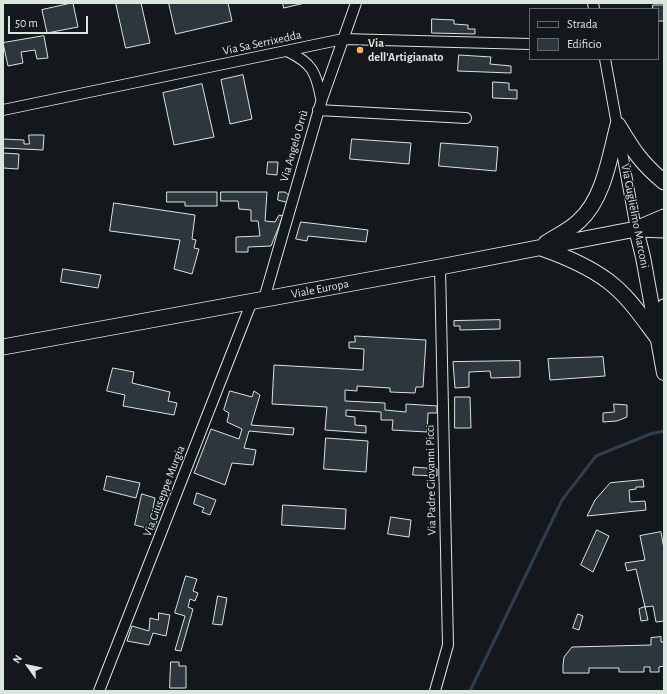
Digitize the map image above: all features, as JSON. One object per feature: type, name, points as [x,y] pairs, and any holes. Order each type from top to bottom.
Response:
[{"type":"main road","points":[[618,125],[637,156],[648,170],[664,182]]},
{"type":"main road","points":[[540,247],[579,221],[590,209],[598,196],[618,125]]},
{"type":"main road","name":"Viale Europa","points":[[3,348],[636,229],[664,217]]},
{"type":"main road","name":"Viale Europa","points":[[636,229],[664,230]]},
{"type":"main road","name":"Via Guglielmo Marconi","points":[[636,229],[643,257],[664,373]]},
{"type":"main road","points":[[540,247],[563,256],[608,281],[626,298],[657,337]]},
{"type":"main road","points":[[657,337],[664,307]]},
{"type":"street","name":"Via Angelo Orrù","points":[[258,300],[318,110],[356,3]]},
{"type":"street","name":"Via Sa Serrixedda","points":[[3,110],[343,39],[529,44]]},
{"type":"street","points":[[287,51],[297,56],[309,66],[315,74],[322,99]]},
{"type":"street","name":"Via Guglielmo Marconi","points":[[604,60],[618,125],[636,229]]},
{"type":"street","points":[[318,110],[466,118]]},
{"type":"street","name":"Via Padre Giovanni Picci","points":[[435,691],[448,645],[440,267]]},
{"type":"street","name":"Via Giuseppe Murgia","points":[[99,691],[258,300]]},
{"type":"building","points":[[73,3],[78,27],[47,33],[42,10]]},
{"type":"building","points":[[116,3],[141,3],[150,43],[126,48]]},
{"type":"building","points":[[169,3],[228,3],[232,21],[176,34]]},
{"type":"building","points":[[283,3],[305,3],[284,8]]},
{"type":"building","points":[[653,5],[664,5],[664,21],[659,21],[659,8],[653,8]]},
{"type":"building","points":[[432,19],[454,20],[454,24],[468,25],[468,29],[475,29],[475,34],[432,33]]},
{"type":"building","points":[[44,36],[48,58],[37,59],[35,50],[21,52],[23,63],[8,66],[3,43]]},
{"type":"building","points":[[459,55],[491,57],[490,64],[511,66],[511,73],[458,71]]},
{"type":"building","points":[[243,75],[252,119],[230,124],[221,80]]},
{"type":"building","points":[[493,82],[509,83],[509,90],[517,90],[517,99],[493,98]]},
{"type":"building","points":[[202,84],[214,137],[174,145],[163,93]]},
{"type":"building","points":[[29,135],[44,135],[43,150],[3,148],[3,139],[24,140],[24,144],[29,144]]},
{"type":"building","points":[[352,139],[411,143],[409,164],[350,159]]},
{"type":"building","points":[[441,143],[498,147],[496,171],[439,166]]},
{"type":"building","points":[[3,153],[19,154],[18,169],[3,168]]},
{"type":"building","points":[[268,162],[278,162],[277,175],[267,174]]},
{"type":"building","points":[[167,192],[217,192],[217,206],[185,206],[185,202],[167,202]]},
{"type":"building","points":[[221,192],[267,192],[265,221],[275,222],[279,215],[283,216],[271,246],[248,247],[248,252],[236,252],[236,237],[260,236],[258,221],[251,221],[251,210],[239,209],[238,201],[221,201]]},
{"type":"building","points":[[279,192],[285,192],[291,197],[289,203],[278,200]]},
{"type":"building","points":[[114,203],[195,215],[192,239],[196,240],[194,248],[199,249],[192,274],[174,269],[180,240],[110,231]]},
{"type":"building","points":[[301,222],[368,230],[366,242],[308,236],[307,241],[296,239]]},
{"type":"building","points":[[63,269],[101,275],[98,288],[61,282]]},
{"type":"building","points":[[500,320],[500,329],[460,330],[460,326],[454,326],[454,321]]},
{"type":"building","points":[[355,336],[426,340],[423,387],[416,387],[415,393],[390,392],[390,388],[357,386],[357,391],[345,390],[345,401],[385,403],[385,410],[406,412],[406,404],[437,406],[437,413],[428,413],[427,432],[392,430],[393,420],[381,420],[381,412],[346,410],[346,416],[355,417],[355,425],[366,426],[366,433],[325,430],[327,407],[272,404],[274,365],[363,370],[364,349],[349,348],[349,342],[355,342]]},
{"type":"building","points":[[603,357],[605,376],[550,380],[548,359]]},
{"type":"building","points":[[520,361],[520,377],[491,378],[490,371],[469,372],[469,387],[455,388],[453,362]]},
{"type":"building","points":[[113,368],[134,372],[132,383],[170,392],[168,401],[177,403],[174,415],[123,406],[125,395],[107,391]]},
{"type":"building","points":[[230,391],[252,397],[254,391],[260,395],[251,425],[294,428],[293,435],[249,431],[244,448],[256,450],[253,465],[232,463],[225,485],[194,473],[211,429],[239,439],[242,429],[227,422],[229,413],[224,410]]},
{"type":"building","points":[[455,397],[470,397],[471,428],[455,428]]},
{"type":"building","points":[[614,404],[627,405],[627,417],[617,421],[603,422],[603,413],[614,412]]},
{"type":"building","points":[[326,438],[368,441],[366,472],[324,469]]},
{"type":"building","points":[[414,467],[437,469],[437,476],[413,475]]},
{"type":"building","points":[[107,476],[140,483],[136,498],[104,490]]},
{"type":"building","points":[[643,480],[644,487],[636,487],[636,489],[629,490],[630,502],[645,501],[646,510],[587,516],[595,500],[610,483]]},
{"type":"building","points":[[197,493],[216,500],[210,515],[202,512],[204,508],[194,504]]},
{"type":"building","points":[[142,494],[155,498],[151,519],[157,521],[154,530],[135,525]]},
{"type":"building","points":[[283,505],[346,509],[345,529],[282,525]]},
{"type":"building","points":[[391,517],[411,520],[409,537],[388,534]]},
{"type":"building","points":[[597,530],[609,536],[593,572],[581,565]]},
{"type":"building","points":[[661,532],[664,549],[664,621],[656,622],[653,606],[645,607],[636,569],[627,571],[625,563],[645,560],[640,536]]},
{"type":"building","points":[[186,576],[197,579],[193,591],[198,593],[195,601],[190,599],[188,607],[193,609],[181,651],[175,650],[185,616],[175,613]]},
{"type":"building","points":[[218,596],[227,598],[222,625],[213,624]]},
{"type":"building","points":[[645,607],[648,620],[641,621],[639,609]]},
{"type":"building","points":[[159,613],[170,615],[166,636],[153,633],[149,645],[127,641],[132,626],[149,631],[150,618],[158,620]]},
{"type":"building","points":[[578,614],[583,616],[579,630],[573,628]]},
{"type":"building","points":[[661,637],[661,642],[664,642],[664,666],[659,667],[659,672],[650,672],[650,667],[644,667],[644,672],[619,672],[619,668],[589,668],[589,673],[563,673],[564,657],[572,647],[651,645],[651,638]]},
{"type":"building","points":[[171,662],[179,662],[179,666],[186,666],[186,688],[170,688]]},
{"type":"waterway","points":[[470,691],[562,500],[596,456],[650,434],[664,431]]},
{"type":"place","name":"Via dell'Artigianato","points":[[360,50]]}]
